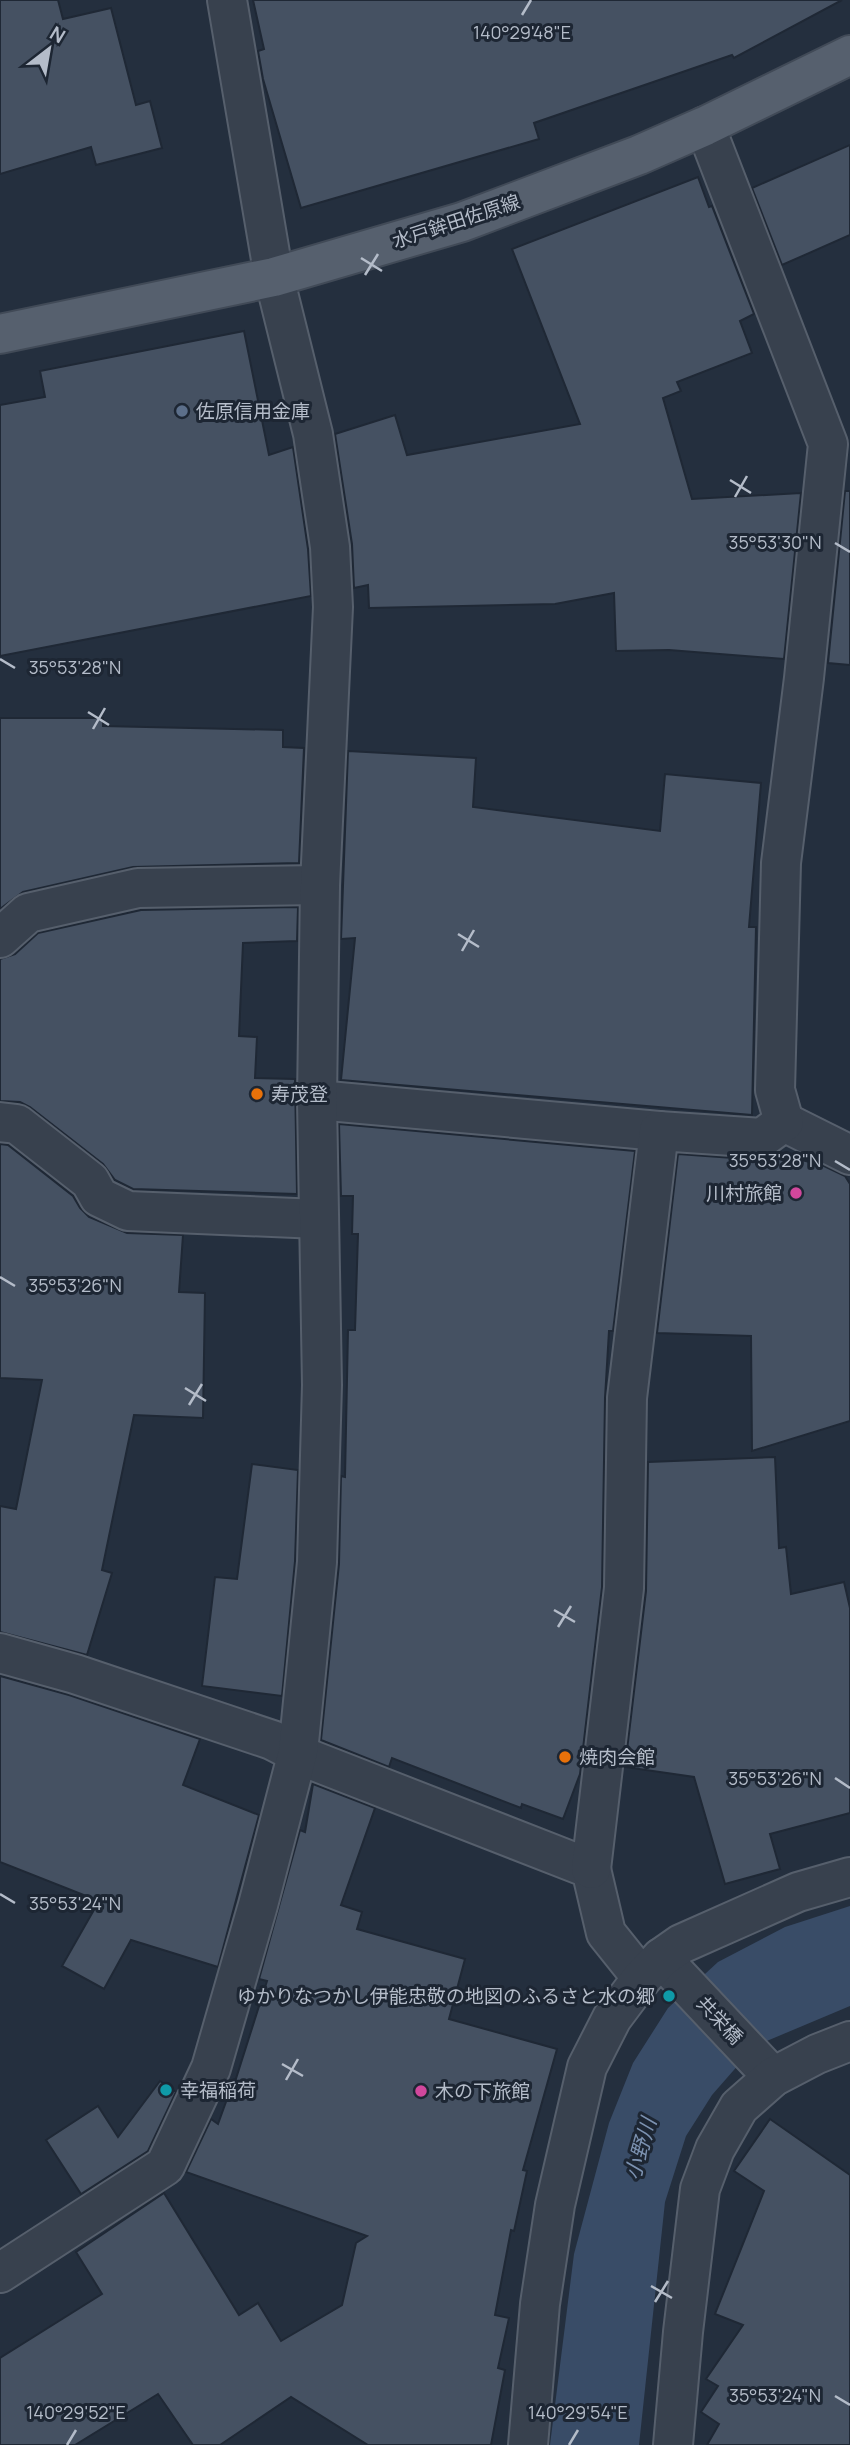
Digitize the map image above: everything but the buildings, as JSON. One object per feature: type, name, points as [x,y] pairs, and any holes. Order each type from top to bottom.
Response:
[{"type":"main road","name":"水戸鉾田佐原線","points":[[0,334],[274,277],[463,222],[639,155],[850,55]]},
{"type":"street","points":[[0,2273],[165,2166],[211,2068],[298,1752],[317,1562],[322,1385],[317,1100],[320,885],[333,607],[330,547],[313,434],[274,277],[226,0]]},
{"type":"street","points":[[705,126],[828,444],[804,678],[781,863],[775,1090],[784,1122],[850,1155]]},
{"type":"street","points":[[0,938],[28,913],[138,888],[320,885]]},
{"type":"street","points":[[317,1100],[762,1138],[784,1122]]},
{"type":"street","points":[[0,1122],[17,1124],[90,1181],[99,1197],[128,1211],[319,1219]]},
{"type":"street","name":"共栄橋","points":[[659,1131],[628,1398],[624,1588],[591,1869],[606,1933],[652,1968],[689,1987],[762,2065]]},
{"type":"street","points":[[0,1653],[75,1674],[272,1740],[309,1759],[591,1869]]},
{"type":"street","points":[[528,2445],[540,2304],[555,2206],[587,2067],[612,2018],[652,1968],[681,1944],[798,1892],[850,1877]]},
{"type":"street","points":[[673,2445],[700,2189],[715,2150],[762,2065],[817,2054],[850,2041]]},
{"type":"water","name":"小野川","points":[[850,1906],[850,2006],[762,2043],[712,2095],[686,2136],[665,2202],[639,2445],[550,2445],[574,2254],[609,2123],[633,2063],[668,2008],[718,1962],[785,1927]]},
{"type":"place","name":"佐原信用金庫","points":[[182,411]]},
{"type":"place","name":"寿茂登","points":[[257,1094]]},
{"type":"place","name":"川村旅館","points":[[796,1193]]},
{"type":"place","name":"焼肉会館","points":[[565,1757]]},
{"type":"place","name":"ゆかりなつかし伊能忠敬の地図のふるさと水の郷","points":[[669,1996]]},
{"type":"place","name":"幸福稲荷","points":[[166,2090]]},
{"type":"place","name":"木の下旅館","points":[[421,2091]]}]
